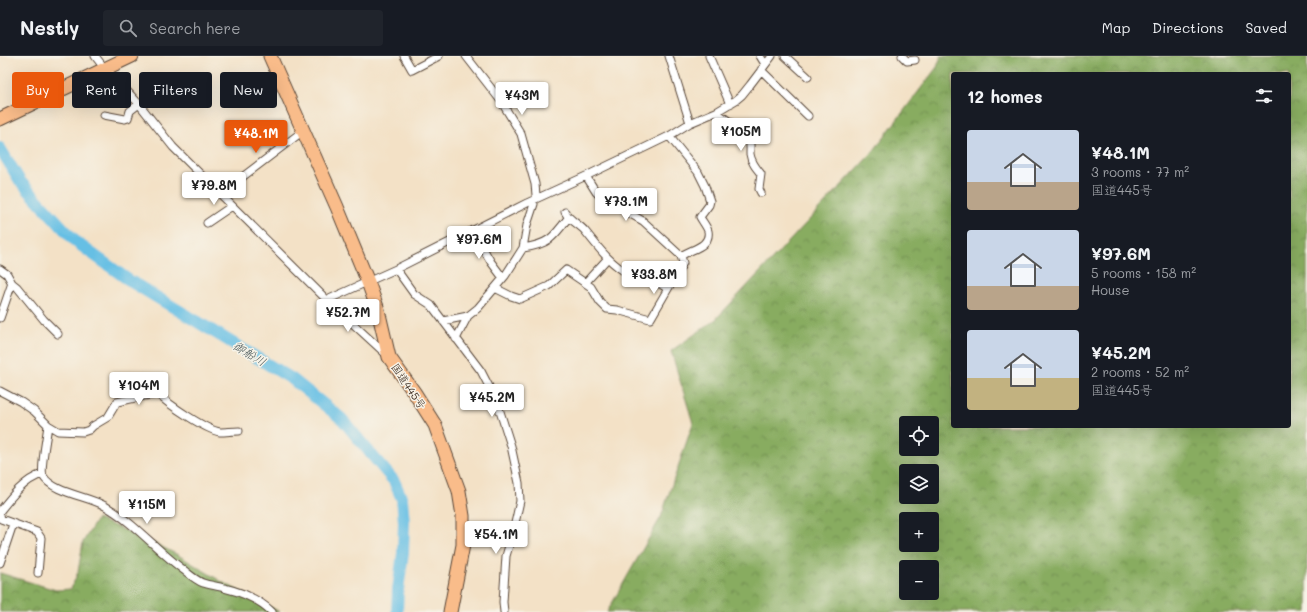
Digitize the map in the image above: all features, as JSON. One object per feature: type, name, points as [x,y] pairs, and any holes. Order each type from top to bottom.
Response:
[{"type":"highway","points":[[0,119],[132,56]]},
{"type":"highway","name":"国道445号","points":[[270,56],[368,282],[378,310],[389,357],[435,425],[459,490],[463,516],[463,545],[450,612]]},
{"type":"street","points":[[95,56],[105,69],[139,104],[130,111],[128,118],[125,119],[104,115]]},
{"type":"street","points":[[404,56],[412,70],[439,56]]},
{"type":"street","points":[[456,339],[468,316],[478,308],[496,288],[523,248],[527,225],[535,199],[535,184],[521,134],[501,101],[466,56]]},
{"type":"street","points":[[669,56],[690,123]]},
{"type":"street","points":[[709,56],[730,104]]},
{"type":"street","points":[[760,56],[763,67],[808,116]]},
{"type":"street","points":[[327,300],[396,269],[535,199],[586,176],[669,136],[690,123],[716,112],[742,95],[772,56]]},
{"type":"street","points":[[785,56],[808,77]]},
{"type":"street","points":[[902,56],[907,61],[915,60]]},
{"type":"street","points":[[142,108],[173,147],[327,300],[389,357]]},
{"type":"street","points":[[716,112],[747,134],[750,140],[750,156],[754,165],[761,174],[759,189],[761,193]]},
{"type":"street","points":[[220,194],[303,130]]},
{"type":"street","points":[[669,136],[698,172],[710,201],[709,205],[700,217],[708,230],[707,240],[703,245],[681,256]]},
{"type":"street","points":[[496,288],[510,296],[520,299],[549,286],[566,270],[591,288],[600,302],[607,309],[617,310],[650,319],[652,318],[683,263],[681,256],[643,221],[602,198],[596,192],[586,176]]},
{"type":"street","points":[[207,223],[232,206]]},
{"type":"street","points":[[523,248],[539,245],[548,241],[558,231],[566,215],[584,230],[608,258],[631,275],[650,279],[668,289]]},
{"type":"street","points":[[472,230],[491,262],[503,278]]},
{"type":"street","points":[[585,283],[608,258]]},
{"type":"street","points":[[0,269],[7,274],[12,283],[58,334]]},
{"type":"street","points":[[396,269],[414,294],[431,305],[481,370],[497,402],[511,446],[519,483],[520,501],[506,556],[503,602],[504,612]]},
{"type":"street","points":[[0,318],[3,304],[12,283]]},
{"type":"street","points":[[443,321],[468,316]]},
{"type":"street","points":[[0,391],[21,402],[34,411],[48,425],[58,431],[83,432],[108,417],[116,402],[158,394],[200,424],[210,429],[221,432],[239,431]]},
{"type":"street","points":[[48,425],[46,445],[42,460],[42,474],[48,482],[61,489],[105,506],[128,521],[175,564],[202,583],[244,594],[267,607],[272,612]]},
{"type":"street","points":[[0,512],[15,492],[42,474]]},
{"type":"street","points":[[0,515],[1,520],[37,532],[41,538],[38,573]]},
{"type":"street","points":[[0,563],[13,524]]},
{"type":"green space","points":[[941,56],[1307,56],[1307,612],[607,612],[661,517],[693,423],[671,351],[715,320],[871,154],[937,67]]},
{"type":"green space","points":[[97,519],[142,537],[178,555],[224,583],[280,612],[0,612],[0,573],[56,590],[71,589],[78,572],[83,542]]},
{"type":"waterway","name":"御船川","points":[[0,148],[20,181],[76,242],[130,281],[292,379],[342,419],[394,481],[402,499],[404,522],[403,553],[398,590],[397,612]]}]
